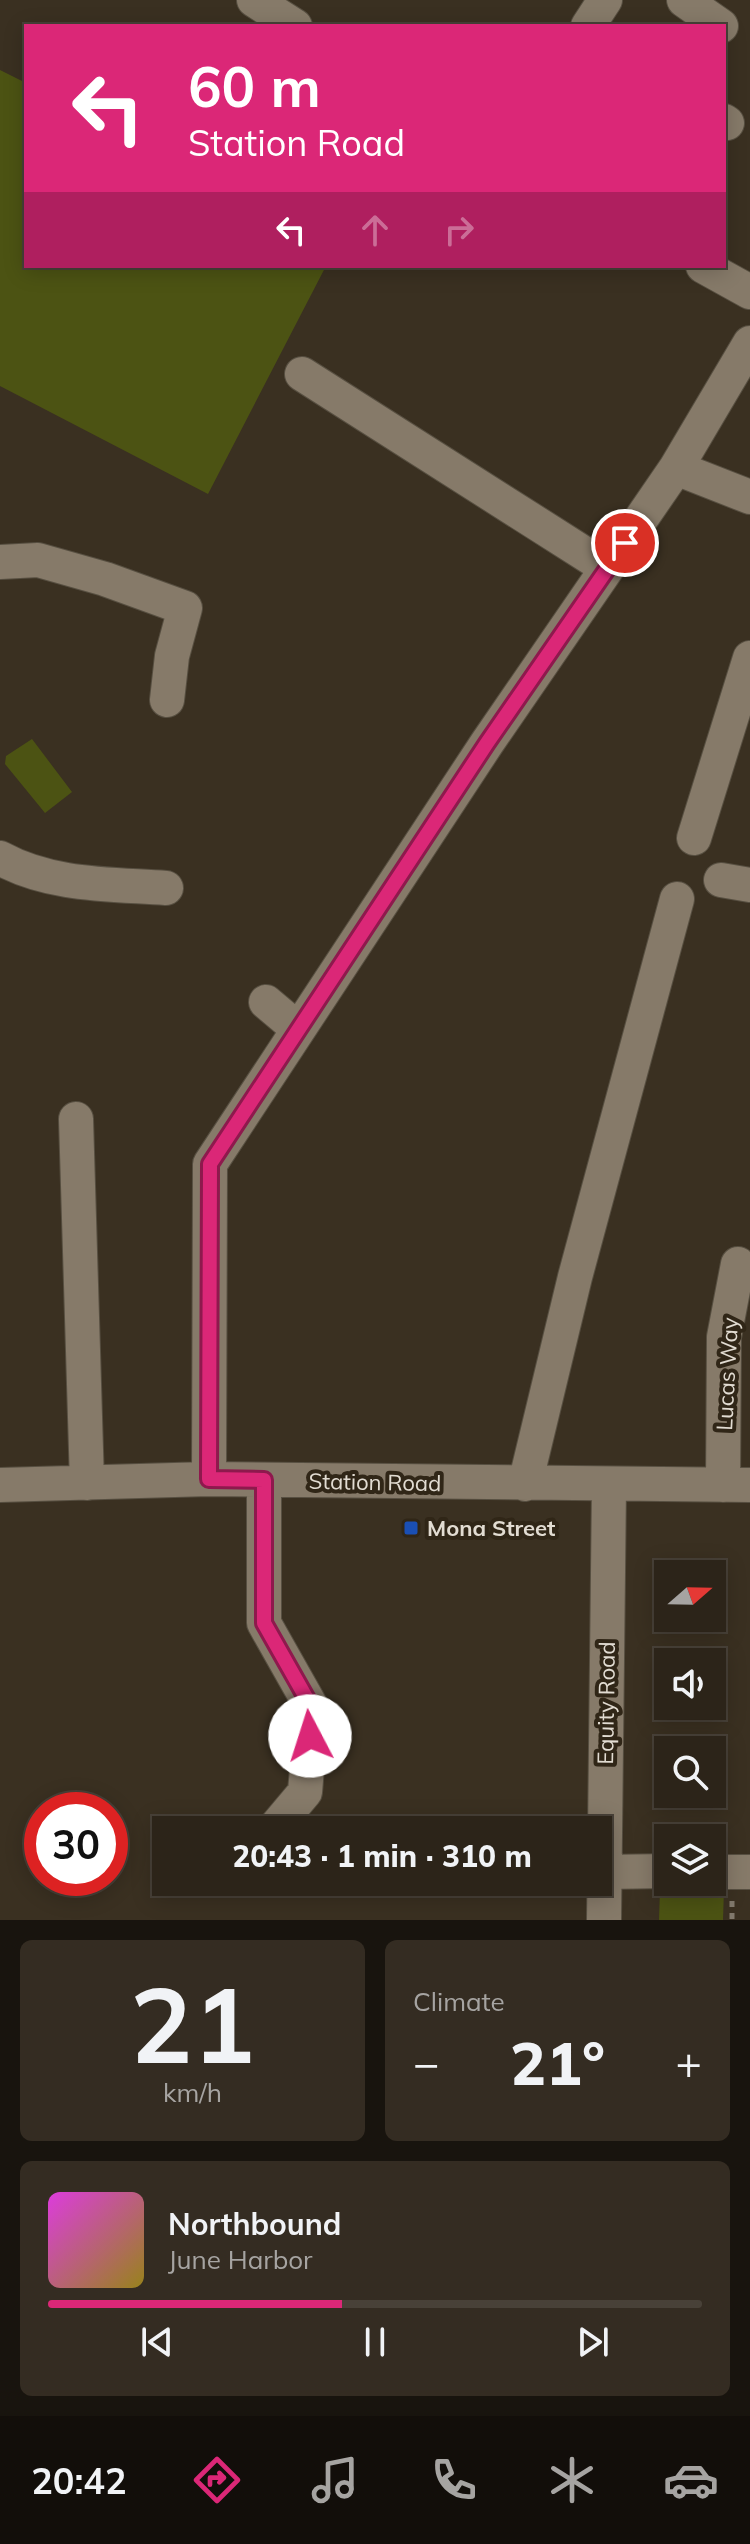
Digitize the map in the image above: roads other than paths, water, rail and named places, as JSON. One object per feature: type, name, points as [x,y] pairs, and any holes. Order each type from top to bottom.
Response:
[{"type":"street","points":[[254,0],[292,24]]},
{"type":"street","points":[[589,24],[605,0]]},
{"type":"street","points":[[684,0],[717,24]]},
{"type":"street","points":[[707,268],[750,292]]},
{"type":"street","points":[[209,1479],[210,1164],[676,468],[750,343]]},
{"type":"street","points":[[302,374],[607,568]]},
{"type":"street","points":[[676,468],[750,497]]},
{"type":"street","points":[[0,562],[38,560],[105,579],[185,608],[172,656],[167,700]]},
{"type":"street","points":[[694,838],[750,658]]},
{"type":"street","points":[[0,858],[26,872],[71,882],[166,888]]},
{"type":"street","points":[[525,1484],[575,1277],[677,899]]},
{"type":"street","points":[[266,1002],[298,1029]]},
{"type":"street","points":[[76,1119],[87,1483]]},
{"type":"street","name":"Lucas Way","points":[[736,1485],[724,1337],[738,1264]]},
{"type":"street","name":"Station Road","points":[[0,1485],[209,1479],[609,1486],[736,1485]]},
{"type":"street","points":[[264,1480],[264,1623],[312,1708],[305,1792],[285,1816]]},
{"type":"street","name":"Equity Road","points":[[606,1816],[609,1486]]},
{"type":"street","points":[[612,1872],[654,1871]]},
{"type":"street","points":[[726,1872],[750,1872]]},
{"type":"street","name":"Equity Road","points":[[604,1896],[604,1920]]},
{"type":"place","name":"Mona Street","points":[[411,1528]]}]
